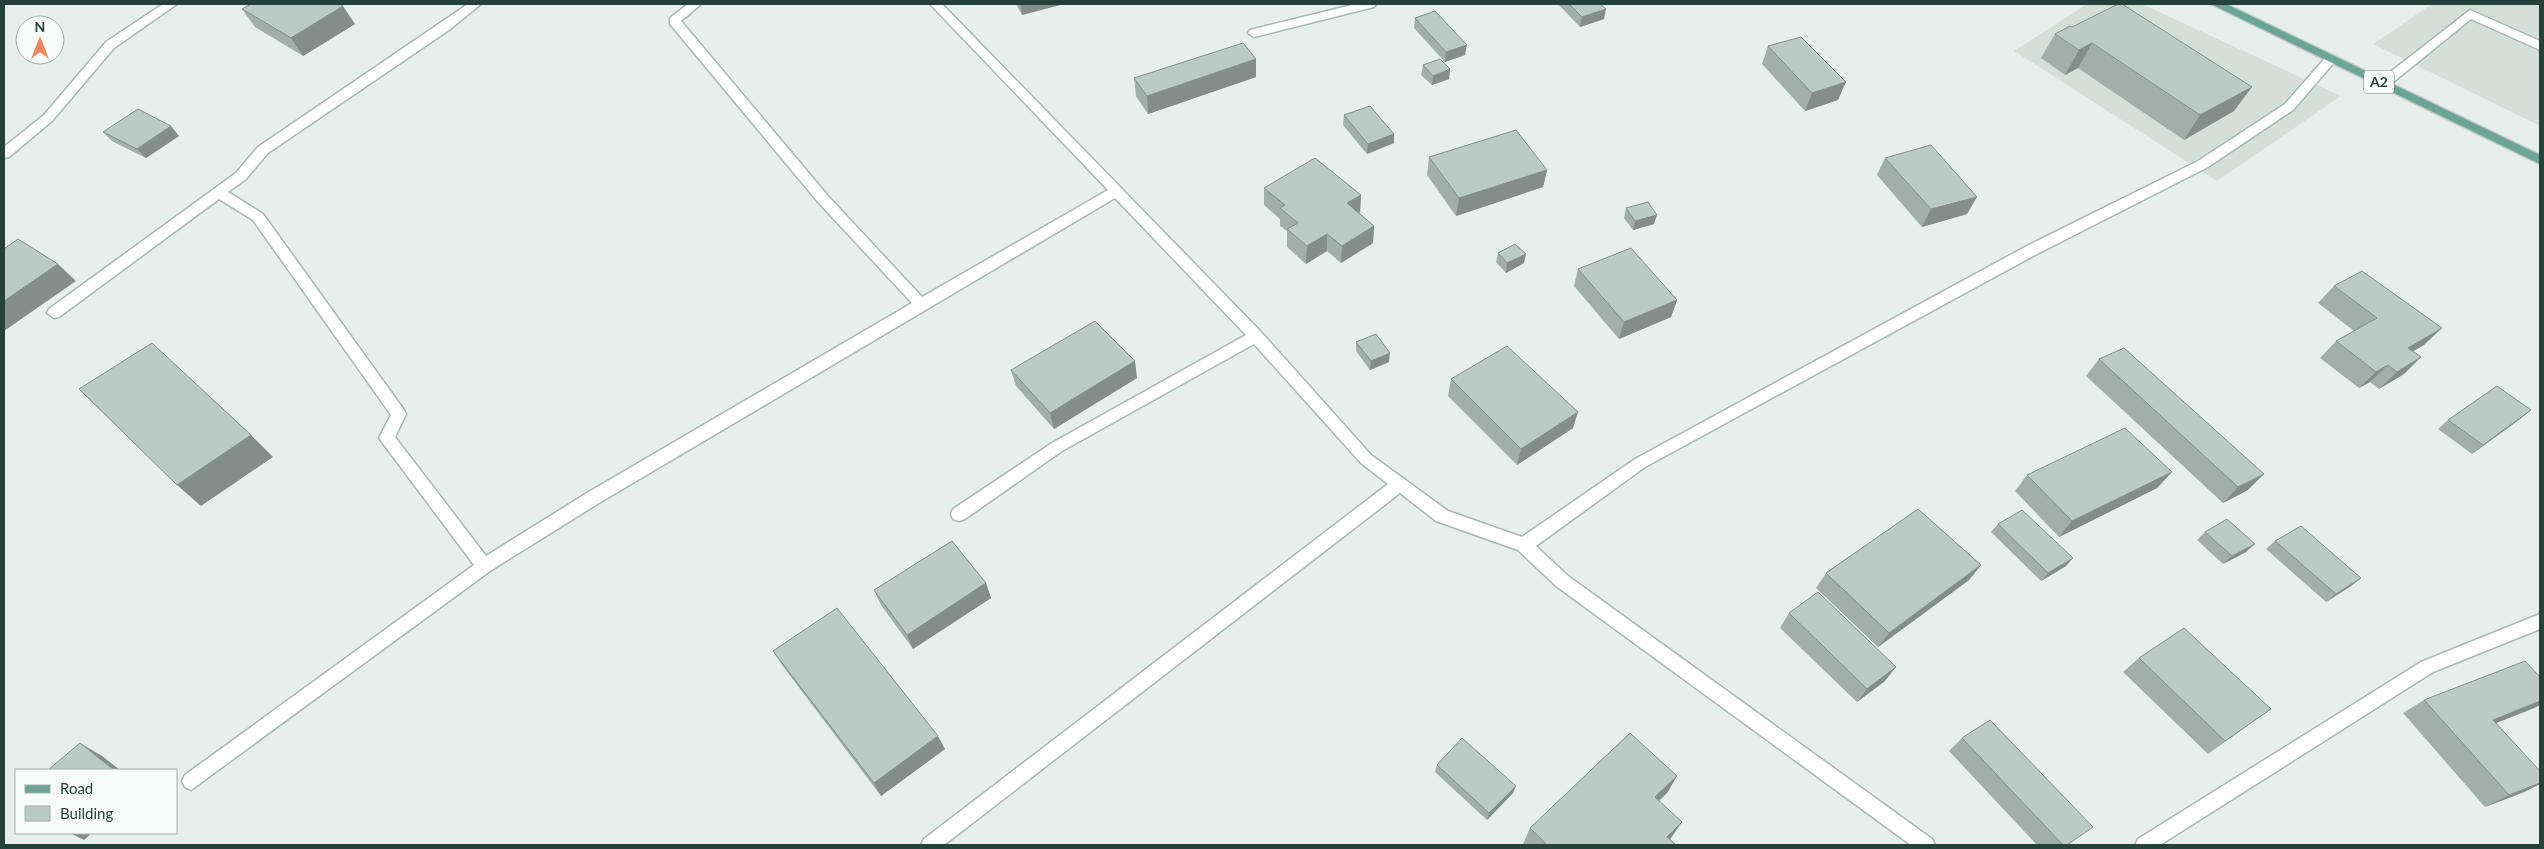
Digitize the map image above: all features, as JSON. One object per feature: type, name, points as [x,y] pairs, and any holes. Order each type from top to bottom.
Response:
[{"type":"main road","name":"A2","points":[[2217,4],[2540,160]]},
{"type":"street","points":[[4,154],[48,118],[110,45],[171,4]]},
{"type":"street","points":[[54,312],[241,176],[264,150],[430,38],[475,4]]},
{"type":"street","points":[[695,4],[674,21],[823,198],[921,304]]},
{"type":"street","points":[[936,4],[1256,336],[1366,459],[1442,516],[1524,545],[1562,580],[1926,845]]},
{"type":"street","points":[[1254,33],[1370,4]]},
{"type":"street","points":[[2383,84],[2470,14],[2540,46]]},
{"type":"street","points":[[1524,545],[1640,463],[2030,251],[2203,164],[2290,107],[2331,58]]},
{"type":"street","points":[[191,781],[484,566],[594,498],[921,304],[1117,191]]},
{"type":"street","points":[[218,192],[258,217],[398,414],[387,438],[484,566]]},
{"type":"street","points":[[959,514],[1057,447],[1256,336]]},
{"type":"street","points":[[930,845],[1400,484]]},
{"type":"street","points":[[2144,845],[2427,667],[2540,621]]},
{"type":"shaded area","points":[[2087,4],[2142,4],[2341,96],[2217,181],[2014,51]]},
{"type":"shaded area","points":[[2432,4],[2540,4],[2540,126],[2373,44]]},
{"type":"building","points":[[251,4],[340,4],[343,6],[291,38],[242,9]]},
{"type":"building","points":[[1569,4],[1600,4],[1606,9],[1582,17]]},
{"type":"building","points":[[2118,4],[2122,4],[2252,87],[2200,115],[2092,43],[2079,50],[2055,34]]},
{"type":"building","points":[[1435,11],[1467,45],[1446,52],[1415,18]]},
{"type":"building","points":[[1801,37],[1846,82],[1812,93],[1768,46]]},
{"type":"building","points":[[1243,43],[1256,59],[1147,96],[1134,78]]},
{"type":"building","points":[[1440,59],[1450,69],[1433,76],[1423,65]]},
{"type":"building","points":[[1370,106],[1394,134],[1368,144],[1344,115]]},
{"type":"building","points":[[138,109],[171,126],[137,149],[103,132]]},
{"type":"building","points":[[1516,130],[1547,170],[1459,198],[1429,157]]},
{"type":"building","points":[[1931,145],[1977,197],[1931,209],[1885,158]]},
{"type":"building","points":[[1315,158],[1361,195],[1347,203],[1374,226],[1342,246],[1327,234],[1307,246],[1287,229],[1298,223],[1280,208],[1285,205],[1264,188]]},
{"type":"building","points":[[1648,202],[1657,215],[1635,221],[1626,208]]},
{"type":"building","points":[[18,239],[58,264],[4,301],[4,249]]},
{"type":"building","points":[[1515,244],[1526,254],[1507,263],[1498,253]]},
{"type":"building","points":[[1631,248],[1677,300],[1624,322],[1578,269]]},
{"type":"building","points":[[2362,271],[2442,328],[2408,348],[2421,357],[2397,372],[2388,365],[2376,372],[2336,341],[2377,318],[2334,286]]},
{"type":"building","points":[[1095,321],[1135,361],[1050,413],[1011,370]]},
{"type":"building","points":[[1376,334],[1390,353],[1371,361],[1356,342]]},
{"type":"building","points":[[152,343],[251,435],[177,485],[79,389]]},
{"type":"building","points":[[1507,346],[1578,412],[1521,449],[1451,379]]},
{"type":"building","points":[[2124,348],[2264,474],[2238,487],[2099,359]]},
{"type":"building","points":[[2497,386],[2531,410],[2483,445],[2448,420]]},
{"type":"building","points":[[2125,428],[2172,472],[2072,521],[2027,475]]},
{"type":"building","points":[[1918,509],[1981,565],[1889,633],[1826,573]]},
{"type":"building","points":[[2022,510],[2073,558],[2048,573],[1998,524]]},
{"type":"building","points":[[2227,519],[2255,544],[2232,556],[2205,532]]},
{"type":"building","points":[[2301,526],[2361,578],[2336,594],[2275,541]]},
{"type":"building","points":[[952,541],[986,583],[907,635],[874,590]]},
{"type":"building","points":[[1818,592],[1896,667],[1867,689],[1789,613]]},
{"type":"building","points":[[837,608],[938,736],[874,783],[773,651]]},
{"type":"building","points":[[2184,628],[2271,709],[2225,741],[2139,658]]},
{"type":"building","points":[[2525,661],[2540,677],[2540,701],[2493,720],[2540,771],[2540,783],[2509,795],[2424,700]]},
{"type":"building","points":[[1990,720],[2093,827],[2067,845],[2063,845],[1962,738]]},
{"type":"building","points":[[1630,733],[1677,776],[1655,797],[1682,822],[1667,837],[1676,845],[1547,845],[1530,828]]},
{"type":"building","points":[[1462,738],[1516,786],[1489,813],[1437,765]]},
{"type":"building","points":[[80,743],[113,769],[49,769]]}]
